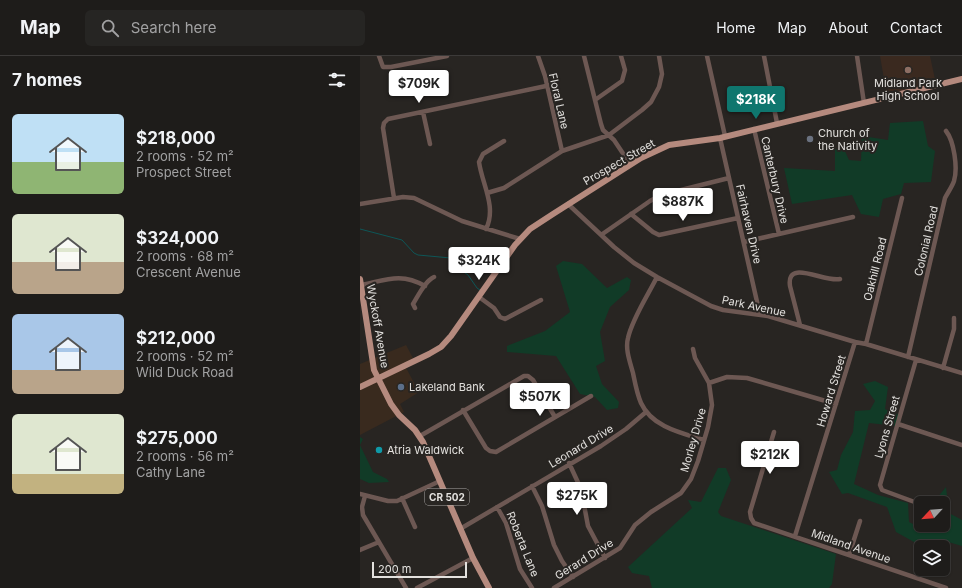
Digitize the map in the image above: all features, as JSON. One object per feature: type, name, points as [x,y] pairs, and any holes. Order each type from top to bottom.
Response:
[{"type":"main road","name":"Prospect Street","points":[[360,387],[441,347],[451,336],[520,239],[530,229],[630,164],[648,154],[669,145],[722,137],[754,130],[777,123],[962,80]]},
{"type":"main road","name":"Wyckoff Avenue","points":[[360,282],[373,365],[378,379],[395,410],[420,436],[460,529],[488,588]]},
{"type":"street","points":[[379,56],[383,67],[391,67],[447,56]]},
{"type":"street","name":"Floral Lane","points":[[538,56],[545,76],[546,86],[562,150]]},
{"type":"street","points":[[584,56],[603,130],[618,146],[630,164]]},
{"type":"street","points":[[595,100],[622,81],[625,70],[621,56]]},
{"type":"street","points":[[486,193],[504,188],[562,150],[609,135],[647,106],[654,97],[662,74],[659,56]]},
{"type":"street","name":"Fairhaven Drive","points":[[707,56],[729,178],[760,315]]},
{"type":"street","points":[[764,56],[777,123]]},
{"type":"street","points":[[857,56],[864,103]]},
{"type":"street","points":[[394,198],[384,128],[384,123],[390,117],[423,112],[546,86]]},
{"type":"street","points":[[423,112],[430,144]]},
{"type":"street","name":"Canterbury Drive","points":[[754,130],[779,234]]},
{"type":"street","name":"Colonial Road","points":[[908,357],[945,198],[955,176],[953,146],[946,131]]},
{"type":"street","points":[[486,229],[490,221],[491,210],[479,166],[480,159],[483,154],[504,141]]},
{"type":"street","points":[[601,235],[661,195],[729,178]]},
{"type":"street","points":[[360,204],[394,198],[408,197],[419,199],[462,221],[520,239]]},
{"type":"street","name":"Oakhill Road","points":[[866,344],[902,198]]},
{"type":"street","name":"Park Avenue","points":[[568,204],[629,259],[657,278],[717,308],[760,315],[800,325],[962,373]]},
{"type":"street","points":[[631,214],[659,235],[738,218]]},
{"type":"street","points":[[744,242],[853,217]]},
{"type":"street","points":[[800,325],[790,286],[791,276],[800,272],[830,280],[840,279]]},
{"type":"street","points":[[414,308],[414,304],[430,278],[434,277]]},
{"type":"street","points":[[360,282],[404,278],[415,280],[425,286]]},
{"type":"street","points":[[657,278],[631,326],[627,344],[630,364],[639,398],[646,412],[656,421],[666,427],[704,440]]},
{"type":"street","points":[[479,297],[494,308],[500,317],[505,319],[541,300]]},
{"type":"street","points":[[943,368],[954,329],[954,318]]},
{"type":"street","name":"Howard Street","points":[[795,536],[855,342]]},
{"type":"street","name":"Morley Drive","points":[[636,524],[651,512],[676,497],[685,489],[694,474],[712,412],[712,397],[708,383],[692,349]]},
{"type":"street","name":"Lyons Street","points":[[914,502],[882,490],[880,485],[916,360]]},
{"type":"street","points":[[420,436],[520,376],[528,376],[533,380],[555,417]]},
{"type":"street","points":[[708,383],[721,378],[733,376],[747,378],[836,404]]},
{"type":"street","points":[[463,410],[486,448],[490,451],[496,452],[591,396]]},
{"type":"street","name":"Leonard Drive","points":[[460,529],[626,429],[646,412]]},
{"type":"street","points":[[898,424],[962,445]]},
{"type":"street","name":"Midland Avenue","points":[[774,432],[750,512],[752,520],[757,524],[946,588]]},
{"type":"street","points":[[569,464],[581,489],[588,526],[605,558]]},
{"type":"street","points":[[406,588],[363,515],[362,495],[388,501],[396,501],[440,481]]},
{"type":"street","points":[[532,486],[542,506],[555,549],[573,577]]},
{"type":"street","points":[[402,498],[415,527]]},
{"type":"street","name":"Roberta Lane","points":[[497,507],[506,523],[520,569],[532,588]]},
{"type":"street","points":[[849,555],[860,521]]},
{"type":"street","name":"Gerard Drive","points":[[554,588],[620,548],[636,524]]},
{"type":"street","points":[[360,550],[379,542]]},
{"type":"street","points":[[417,588],[473,558]]},
{"type":"shaded area","name":"Midland Park High School","points":[[880,56],[930,56],[936,84],[887,96]]},
{"type":"shaded area","points":[[406,345],[413,358],[404,364],[419,392],[400,404],[404,412],[360,435],[360,364]]},
{"type":"green space","points":[[923,121],[928,146],[935,151],[931,182],[904,183],[901,194],[883,199],[879,217],[861,214],[852,195],[792,204],[784,168],[835,171],[835,149],[844,149],[849,160],[861,161],[862,136],[888,140],[890,123]]},
{"type":"green space","points":[[563,261],[582,264],[607,288],[627,277],[631,280],[629,290],[610,307],[600,332],[605,361],[596,366],[602,384],[619,402],[618,408],[607,410],[595,397],[580,394],[556,356],[507,352],[507,346],[545,331],[570,312],[556,266]]},
{"type":"green space","points":[[875,381],[888,387],[885,409],[899,415],[897,426],[869,423],[854,484],[878,495],[908,503],[909,522],[914,524],[914,532],[950,532],[950,514],[962,520],[962,546],[950,542],[950,540],[938,539],[914,540],[914,542],[896,532],[887,507],[848,493],[842,494],[829,472],[837,470],[841,455],[853,432],[855,411],[870,410],[875,401],[863,384]]},
{"type":"green space","points":[[360,437],[363,439],[360,445]]},
{"type":"green space","points":[[360,445],[373,472],[387,479],[389,482],[369,483],[360,479]]},
{"type":"green space","points":[[718,468],[726,468],[731,480],[718,512],[721,516],[836,554],[832,584],[829,588],[652,588],[649,576],[632,573],[628,567],[692,508],[688,500],[701,502]]},
{"type":"green space","points":[[946,487],[947,496],[939,496]]},
{"type":"waterway","points":[[360,229],[402,240],[414,253],[418,255],[451,258],[480,290]]},
{"type":"place","name":"Midland Park High School","points":[[908,70]]},
{"type":"place","name":"Church of the Nativity","points":[[810,139]]},
{"type":"place","name":"Lakeland Bank","points":[[401,387]]},
{"type":"place","name":"Atria Waldwick","points":[[379,450]]}]
